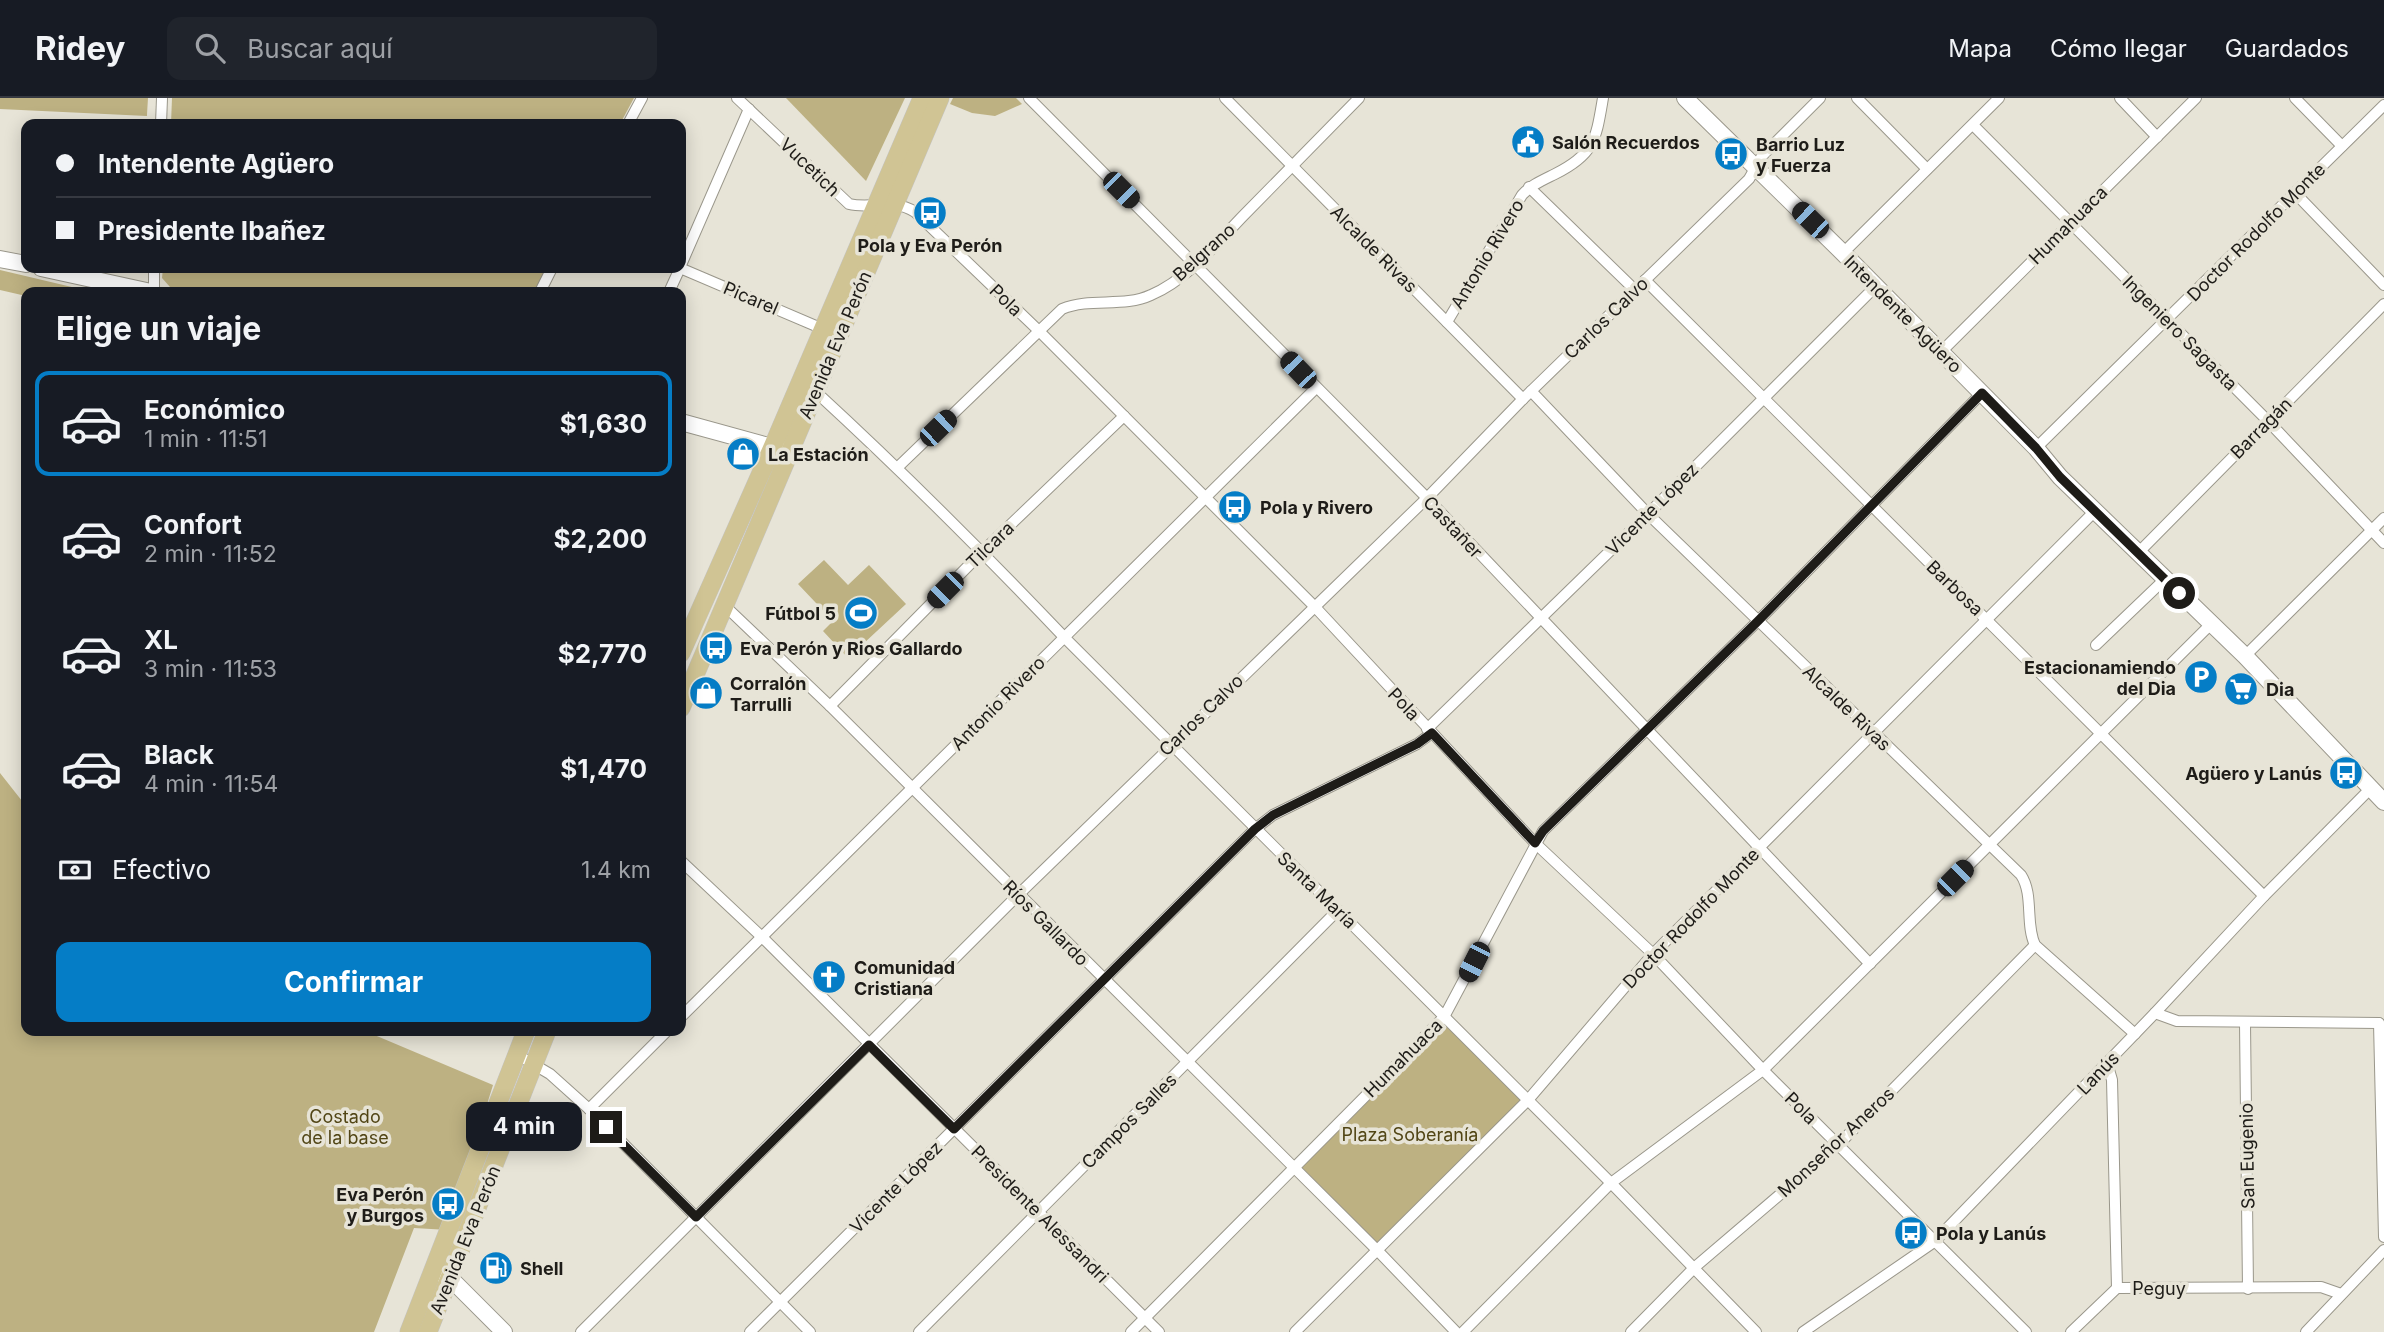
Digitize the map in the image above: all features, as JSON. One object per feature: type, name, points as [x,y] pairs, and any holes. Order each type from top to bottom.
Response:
[{"type":"main road","name":"Avenida Eva Perón","points":[[686,696],[724,605],[823,329],[922,98]]},
{"type":"main road","name":"Avenida Eva Perón","points":[[686,643],[781,449],[816,392],[940,98]]},
{"type":"main road","name":"Avenida Eva Perón","points":[[428,1332],[441,1274],[524,1036]]},
{"type":"main road","name":"Avenida Eva Perón","points":[[409,1332],[441,1274],[535,1065],[545,1036]]},
{"type":"street","points":[[161,119],[162,98]]},
{"type":"street","points":[[631,119],[642,98]]},
{"type":"street","name":"Vucetich","points":[[737,98],[849,204],[894,203]]},
{"type":"street","name":"Castañer","points":[[1029,98],[1427,498],[1539,619],[1870,964]]},
{"type":"street","name":"Alcalde Rivas","points":[[1225,98],[1447,322],[1527,395],[2025,880],[2031,937],[2035,945]]},
{"type":"street","name":"Belgrano","points":[[898,467],[1062,309],[1073,304],[1136,300],[1150,296],[1195,264],[1359,98]]},
{"type":"street","name":"Antonio Rivero","points":[[1447,322],[1522,195],[1529,187],[1560,172],[1585,155],[1593,145],[1603,98]]},
{"type":"street","name":"Intendente Agüero","points":[[1685,98],[1982,393],[2036,448],[2060,477],[2245,656],[2384,802]]},
{"type":"street","name":"Carlos Calvo","points":[[581,1332],[1019,894],[1427,498],[1527,395],[1749,179],[1762,156],[1820,98]]},
{"type":"street","points":[[1857,98],[1927,169]]},
{"type":"street","points":[[1843,253],[1999,98]]},
{"type":"street","points":[[2120,98],[2157,137]]},
{"type":"street","name":"Humahuaca","points":[[1941,352],[2196,98]]},
{"type":"street","points":[[2295,98],[2342,146]]},
{"type":"street","name":"Doctor Rodolfo Monte","points":[[2036,448],[2384,104]]},
{"type":"street","points":[[686,253],[750,109]]},
{"type":"street","name":"Ingeniero Sagasta","points":[[1973,125],[2069,224],[2168,320],[2384,543]]},
{"type":"street","points":[[1529,187],[1635,290]]},
{"type":"street","points":[[2295,194],[2384,285]]},
{"type":"street","name":"Pola","points":[[894,203],[915,212],[1038,330],[1315,607],[1535,843],[1653,954],[1763,1070],[2026,1332]]},
{"type":"street","points":[[0,259],[21,263]]},
{"type":"street","name":"Picarel","points":[[686,270],[823,329]]},
{"type":"street","points":[[64,273],[130,287]]},
{"type":"street","name":"Barbosa","points":[[1645,280],[2264,897]]},
{"type":"street","name":"Vicente López","points":[[750,1332],[1255,829],[1273,815],[1417,744],[1539,619],[1875,287]]},
{"type":"street","name":"Barragán","points":[[2138,553],[2384,303]]},
{"type":"street","name":"Antonio Rivero","points":[[686,1012],[1315,388]]},
{"type":"street","name":"Santa María","points":[[816,392],[898,467],[983,551],[1064,637],[1695,1267],[1756,1332]]},
{"type":"street","name":"Humahuaca","points":[[1131,1332],[1444,1017],[1543,831],[1758,621],[1982,393]]},
{"type":"street","name":"Tilcara","points":[[830,706],[983,551],[1124,416]]},
{"type":"street","points":[[686,423],[781,449]]},
{"type":"street","name":"Doctor Rodolfo Monte","points":[[1295,1332],[1528,1100],[1653,954],[2095,511]]},
{"type":"street","points":[[2245,656],[2384,518]]},
{"type":"street","points":[[2096,645],[2165,579]]},
{"type":"street","name":"Ríos Gallardo","points":[[724,605],[830,706],[911,790],[1377,1250],[1456,1332]]},
{"type":"street","points":[[1463,1332],[1611,1183],[1763,1070],[2211,624]]},
{"type":"street","name":"Lanús","points":[[1803,1332],[1934,1242],[2371,788]]},
{"type":"street","name":"Presidente Alessandri","points":[[686,866],[762,937],[1159,1332]]},
{"type":"street","name":"Campos Salles","points":[[919,1332],[1338,910]]},
{"type":"street","points":[[2035,945],[2135,1034]]},
{"type":"street","name":"Monseñor Aneros","points":[[1631,1332],[1695,1267],[1838,1145],[2035,945]]},
{"type":"street","points":[[2155,1013],[2177,1021],[2381,1021],[2384,1237]]},
{"type":"street","name":"San Eugenio","points":[[2245,1023],[2248,1289]]},
{"type":"street","points":[[589,1110],[662,1036]]},
{"type":"street","points":[[516,1054],[550,1074],[589,1110],[810,1332]]},
{"type":"street","name":"Peguy","points":[[2107,1063],[2112,1080],[2117,1288],[2321,1287],[2341,1294]]},
{"type":"street","points":[[2306,1332],[2384,1250]]},
{"type":"street","points":[[441,1274],[504,1332]]},
{"type":"street","points":[[2071,1332],[2117,1288]]},
{"type":"green space","points":[[0,98],[148,98],[147,116],[0,109]]},
{"type":"green space","points":[[172,98],[634,98],[623,119],[171,119]]},
{"type":"green space","points":[[786,98],[905,98],[866,181]]},
{"type":"green space","points":[[953,98],[1016,98],[1022,104],[995,116],[972,113],[950,104]]},
{"type":"green space","points":[[0,270],[72,287],[21,287],[21,295],[0,290]]},
{"type":"green space","points":[[162,273],[544,273],[538,287],[170,287],[162,278]]},
{"type":"green space","name":"Fútbol 5","points":[[824,560],[848,585],[869,565],[906,604],[848,658],[823,631],[833,621],[798,584]]},
{"type":"green space","name":"Costado de la base","points":[[0,773],[21,800],[21,1036],[377,1036],[493,1085],[448,1230],[414,1228],[374,1332],[0,1332]]},
{"type":"green space","name":"Plaza Soberanía","points":[[1444,1017],[1528,1100],[1377,1250],[1292,1168]]},
{"type":"place","name":"Salón Recuerdos","points":[[1528,142]]},
{"type":"place","name":"Barrio Luz y Fuerza","points":[[1731,154]]},
{"type":"place","name":"Pola y Eva Perón","points":[[930,213]]},
{"type":"place","name":"La Estación","points":[[743,454]]},
{"type":"place","name":"Pola y Rivero","points":[[1235,507]]},
{"type":"place","name":"Fútbol 5","points":[[861,613]]},
{"type":"place","name":"Eva Perón y Rios Gallardo","points":[[716,648]]},
{"type":"place","name":"Estacionamiendo del Dia","points":[[2201,677]]},
{"type":"place","name":"Dia","points":[[2241,689]]},
{"type":"place","name":"Corralón Tarrulli","points":[[706,693]]},
{"type":"place","name":"Agüero y Lanús","points":[[2346,773]]},
{"type":"place","name":"Comunidad Cristiana","points":[[829,977]]},
{"type":"place","name":"Eva Perón y Burgos","points":[[448,1204]]},
{"type":"place","name":"Pola y Lanús","points":[[1911,1233]]},
{"type":"place","name":"Shell","points":[[496,1268]]},
{"type":"route","points":[[606,1127],[696,1217],[869,1045],[954,1129],[1255,829],[1273,815],[1417,744],[1432,733],[1535,843],[1543,831],[1758,621],[1982,393],[2036,448],[2060,477],[2179,593]]}]
